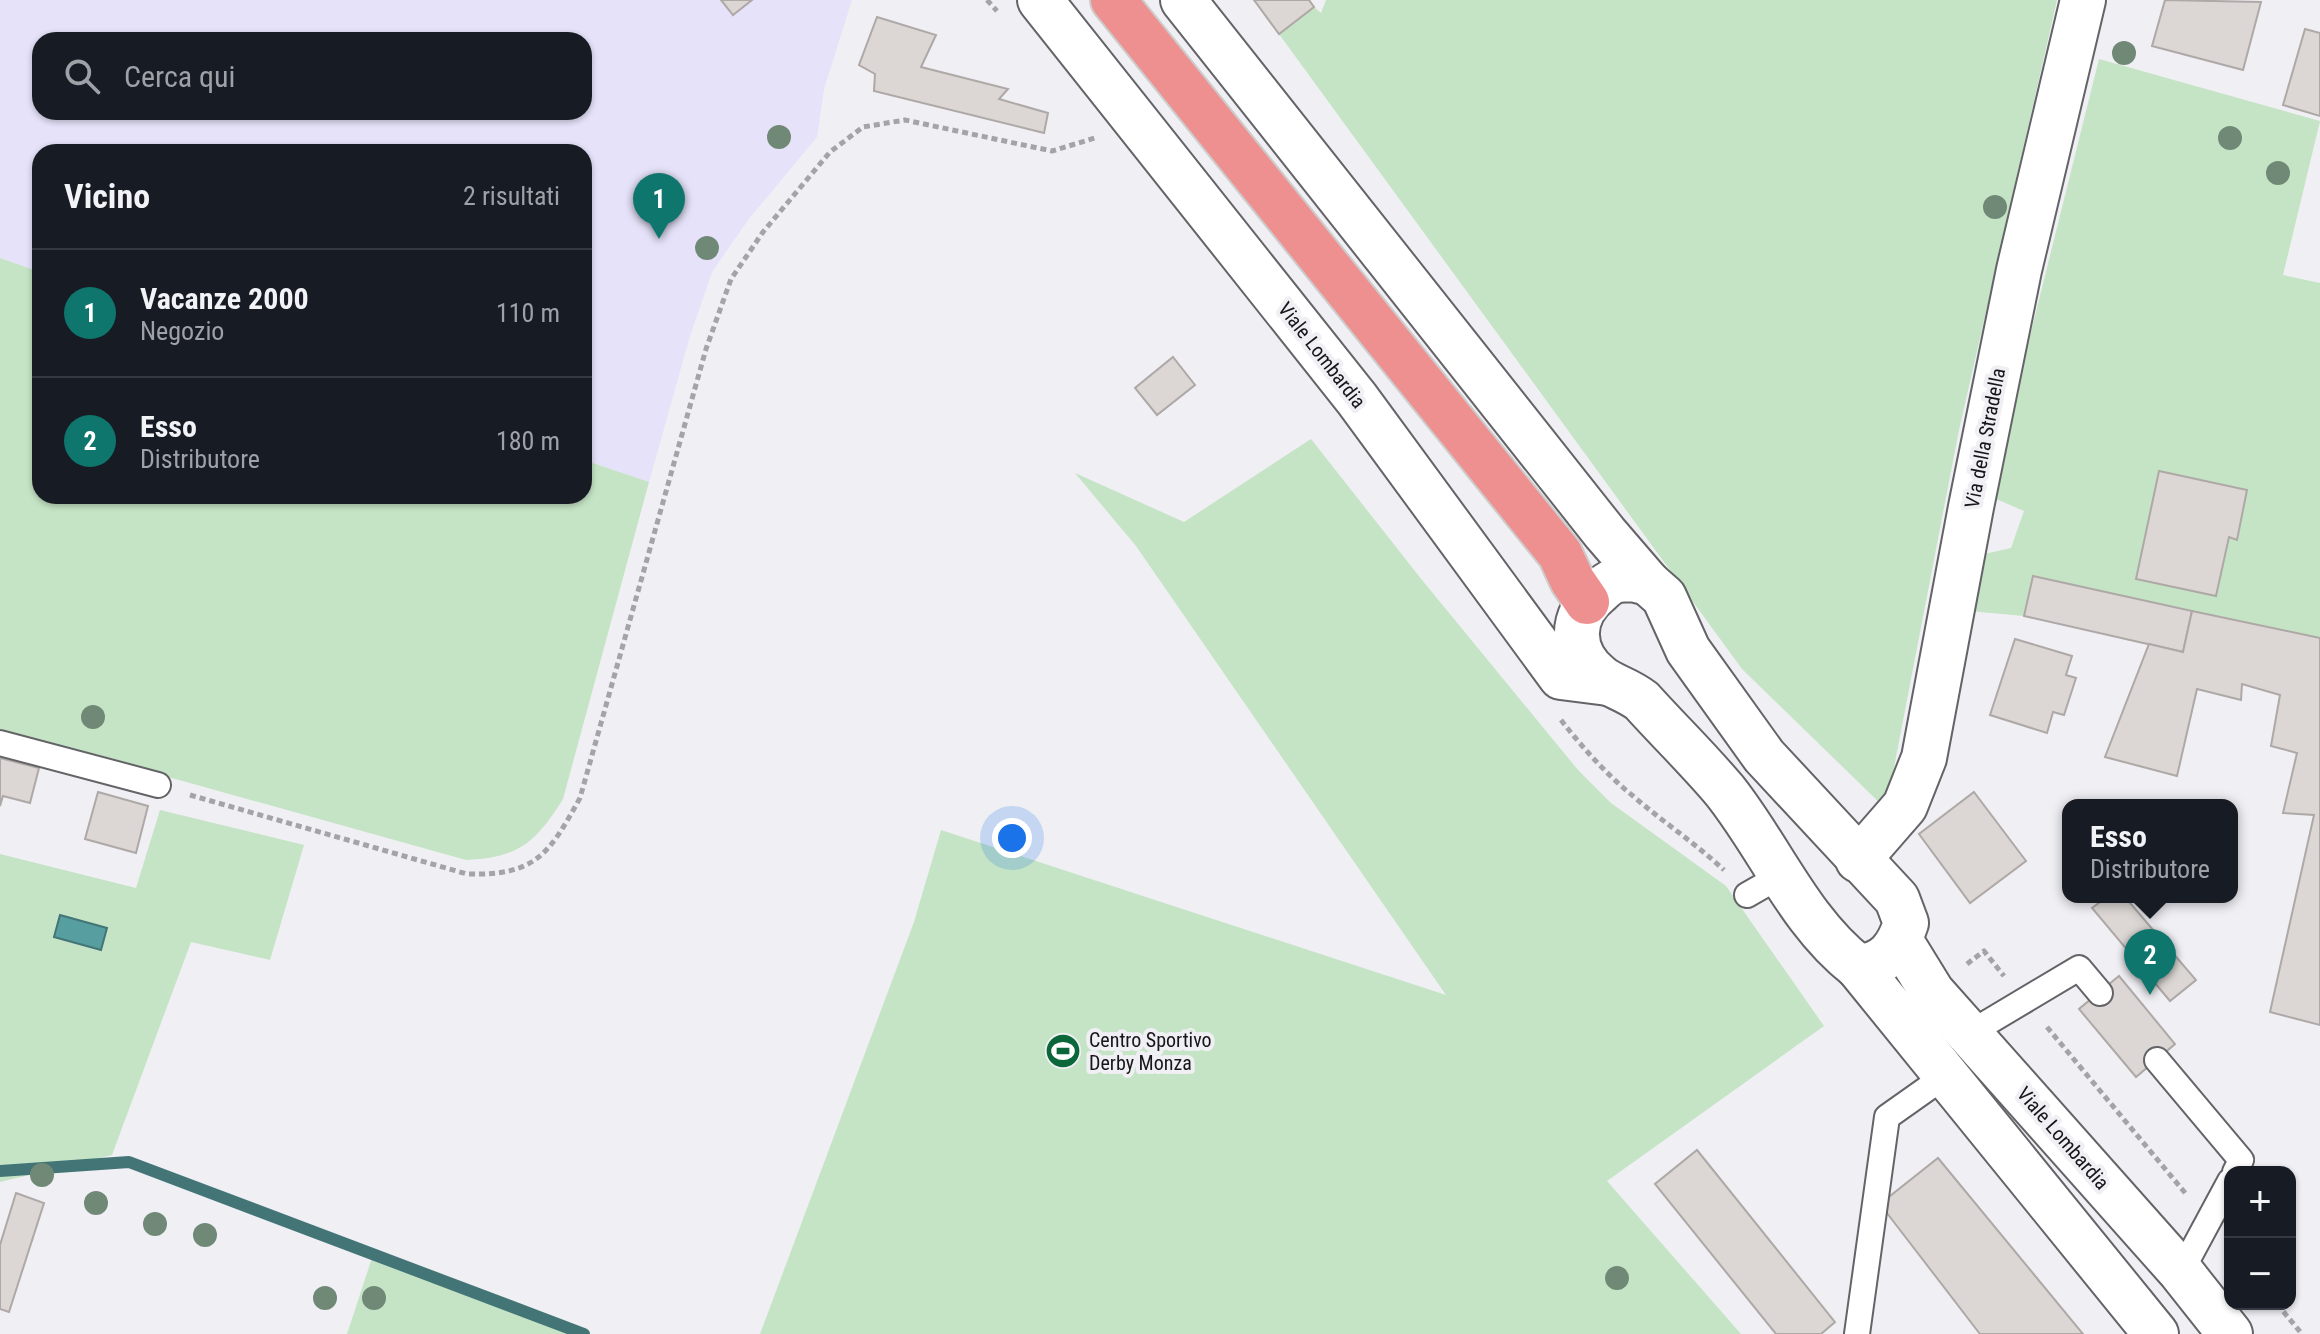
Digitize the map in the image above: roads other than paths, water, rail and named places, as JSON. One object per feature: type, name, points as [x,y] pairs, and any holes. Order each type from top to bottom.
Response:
[{"type":"highway","points":[[1113,0],[1560,554],[1587,602]]},
{"type":"main road","name":"Viale Lombardia","points":[[1040,0],[1357,399],[1561,677],[1612,683]]},
{"type":"main road","name":"Viale Lombardia","points":[[1183,0],[1605,533],[1664,597],[1688,650],[1764,756],[1897,899],[1906,923],[1900,940],[1932,992],[2181,1272],[2230,1334]]},
{"type":"main road","name":"Via della Stradella","points":[[1858,860],[1905,806],[1924,758],[2019,270],[2083,0]]},
{"type":"main road","points":[[1587,602],[1613,581],[1632,579],[1648,583]]},
{"type":"main road","name":"Viale Lombardia","points":[[1587,602],[1577,619],[1577,640],[1584,659],[1599,677],[1628,690],[1642,701],[1726,792],[1765,885],[1817,927],[1837,950],[1858,967],[2156,1334]]},
{"type":"main road","points":[[1858,967],[1882,961],[1893,952],[1900,940]]},
{"type":"lane","points":[[0,743],[158,785]]},
{"type":"lane","points":[[1970,1033],[2079,968],[2100,993]]},
{"type":"lane","points":[[2157,1060],[2241,1160],[2238,1166]]},
{"type":"lane","points":[[1857,1334],[1887,1117],[1945,1076]]},
{"type":"lane","points":[[2181,1272],[2224,1192]]},
{"type":"water","points":[[60,915],[107,928],[101,950],[54,937]]},
{"type":"waterway","points":[[0,1171],[129,1162],[584,1334]]},
{"type":"place","name":"Vacanze 2000","points":[[659,239]]},
{"type":"place","name":"Esso","points":[[2150,995]]},
{"type":"place","name":"Centro Sportivo Derby Monza","points":[[1063,1051]]}]
